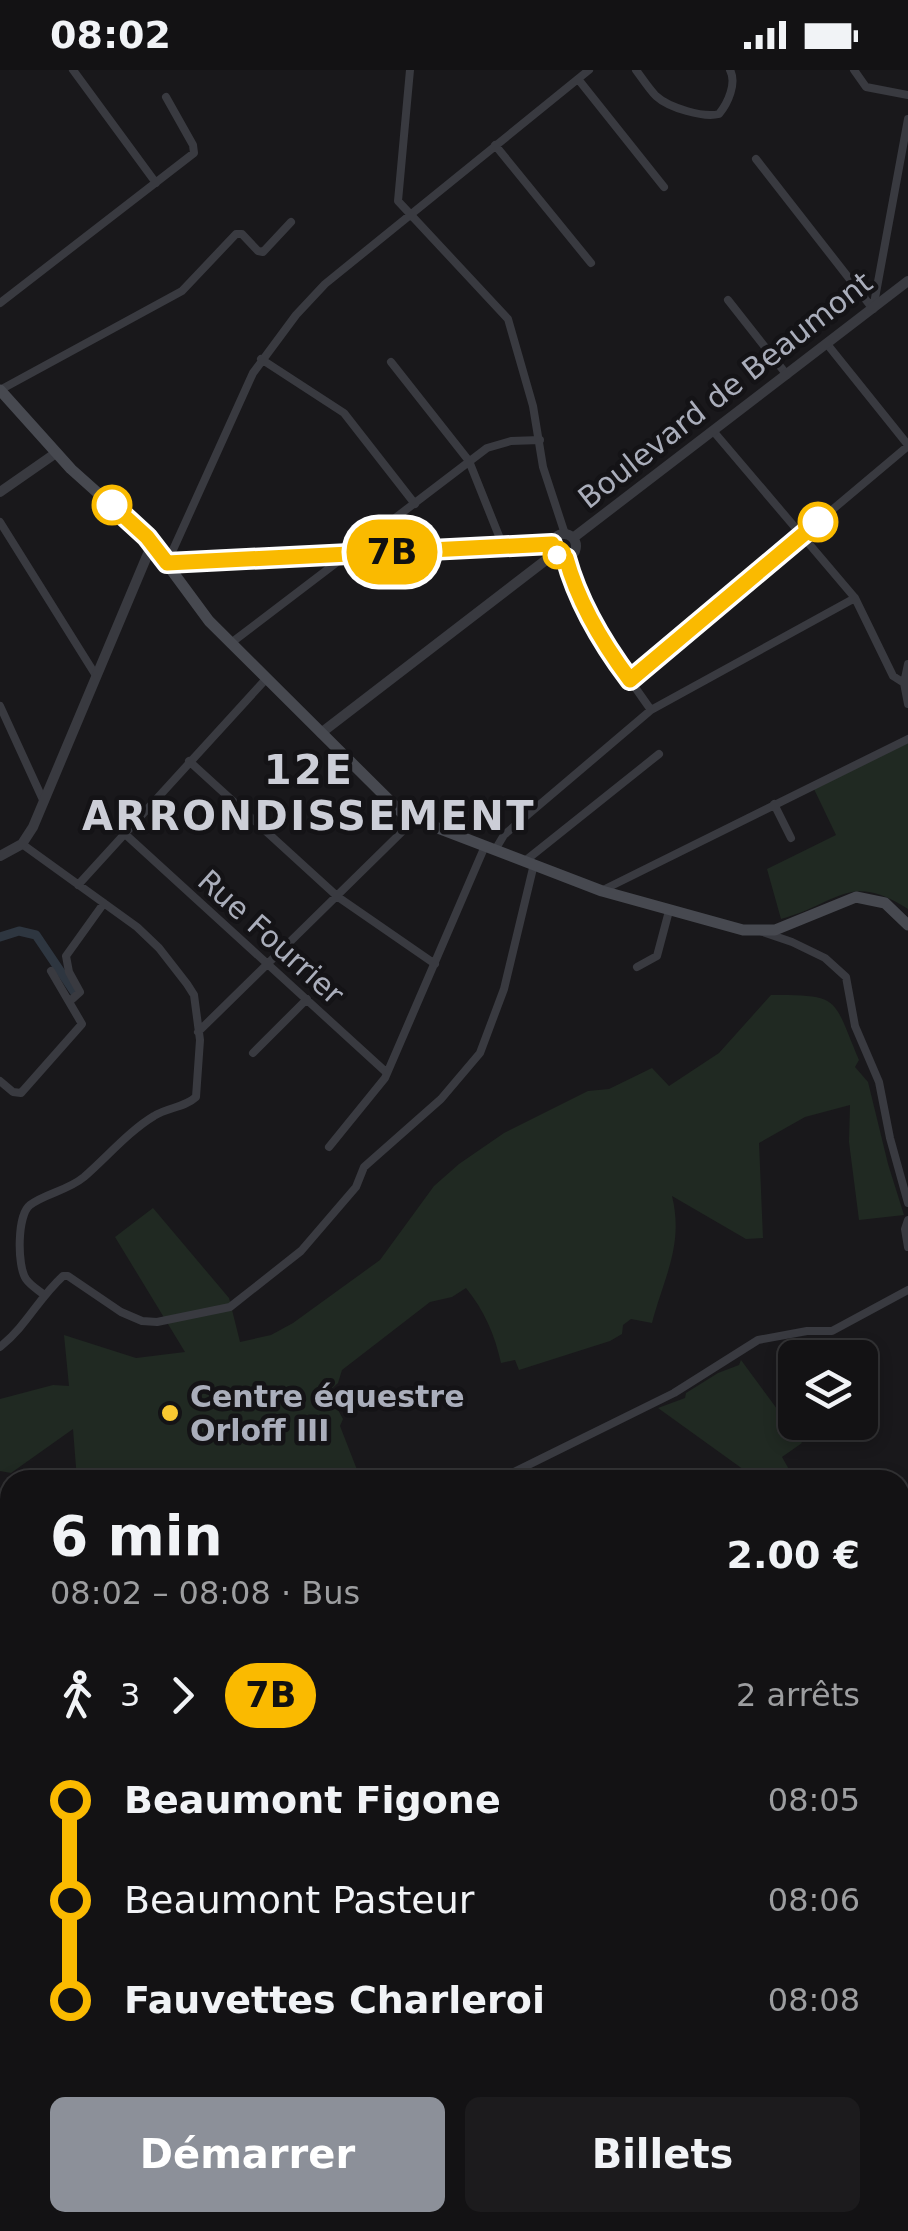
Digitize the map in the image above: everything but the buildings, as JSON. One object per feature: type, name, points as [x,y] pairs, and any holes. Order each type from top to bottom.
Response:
[{"type":"main road","points":[[0,390],[56,453],[152,544],[231,643],[402,813],[414,820],[602,891],[760,932],[782,928],[856,897],[885,903],[906,918]]},
{"type":"street","points":[[73,70],[156,182]]},
{"type":"street","points":[[410,70],[398,202],[410,215],[508,319],[522,360],[543,466],[576,550],[503,546],[167,563],[261,359],[296,314],[325,284],[410,215],[495,145],[590,70]]},
{"type":"street","points":[[636,70],[656,96],[710,116],[719,114],[727,102],[734,80],[730,70]]},
{"type":"street","points":[[854,70],[866,87],[908,94]]},
{"type":"street","points":[[578,79],[664,186]]},
{"type":"street","points":[[0,303],[194,153],[195,148],[166,98]]},
{"type":"street","points":[[873,309],[908,119]]},
{"type":"street","points":[[495,145],[591,263]]},
{"type":"street","points":[[756,160],[873,309]]},
{"type":"street","points":[[0,390],[182,291],[236,234],[242,234],[258,251],[264,252],[291,222]]},
{"type":"street","name":"Boulevard de Beaumont","points":[[558,552],[556,537],[569,536],[714,432],[908,281]]},
{"type":"street","points":[[728,300],[788,374]]},
{"type":"street","points":[[630,680],[908,445],[827,344]]},
{"type":"street","points":[[261,359],[344,413],[415,504]]},
{"type":"street","points":[[390,362],[469,461],[503,546]]},
{"type":"street","points":[[714,432],[854,598],[892,676],[904,683]]},
{"type":"street","points":[[231,643],[469,461],[499,443],[540,440]]},
{"type":"street","points":[[0,492],[56,453]]},
{"type":"street","points":[[0,522],[95,674]]},
{"type":"street","points":[[0,856],[22,844],[44,803],[152,544]]},
{"type":"street","points":[[558,552],[604,642],[651,710]]},
{"type":"street","points":[[321,733],[558,552]]},
{"type":"street","points":[[330,1147],[387,1073],[490,848],[651,710],[854,598]]},
{"type":"street","points":[[908,664],[904,683],[908,704]]},
{"type":"street","points":[[78,885],[266,679]]},
{"type":"street","points":[[0,706],[44,803]]},
{"type":"street","points":[[602,891],[908,739]]},
{"type":"street","points":[[0,1347],[23,1328],[43,1294],[63,1276],[121,1312],[156,1322],[230,1307],[301,1251],[356,1187],[364,1167],[442,1099],[480,1053],[504,989],[529,863],[659,754]]},
{"type":"street","points":[[189,761],[338,896],[435,964]]},
{"type":"street","points":[[774,804],[791,838]]},
{"type":"street","points":[[198,1032],[414,820]]},
{"type":"street","name":"Rue Fourrier","points":[[124,834],[387,1073]]},
{"type":"street","points":[[22,844],[159,948],[188,984],[198,1032],[196,1097],[152,1117],[64,1192],[28,1206],[24,1212],[22,1270],[28,1282],[43,1294]]},
{"type":"street","points":[[0,1082],[13,1092],[21,1092],[80,1028],[82,1020],[66,956],[104,903]]},
{"type":"street","points":[[637,967],[657,956],[669,910]]},
{"type":"street","points":[[760,932],[825,958],[846,977],[857,1034],[878,1082],[908,1203]]},
{"type":"street","points":[[51,970],[74,998]]},
{"type":"street","points":[[253,1052],[307,999]]},
{"type":"street","points":[[908,1220],[904,1229],[908,1247]]},
{"type":"street","points":[[518,1470],[674,1393],[758,1340],[807,1331],[832,1331],[908,1290]]},
{"type":"shaded area","points":[[908,743],[908,909],[871,892],[857,892],[781,919],[767,869],[836,835],[814,789]]},
{"type":"shaded area","points":[[771,995],[811,996],[832,1004],[859,1060],[855,1067],[868,1082],[904,1215],[859,1220],[849,1142],[850,1105],[805,1117],[759,1143],[763,1238],[746,1239],[672,1196],[674,1246],[652,1323],[631,1319],[623,1325],[622,1334],[610,1341],[519,1370],[515,1360],[501,1363],[488,1323],[466,1288],[452,1297],[430,1302],[342,1370],[338,1383],[328,1392],[343,1419],[340,1426],[357,1470],[76,1470],[73,1429],[15,1470],[0,1470],[0,1399],[53,1385],[69,1386],[64,1335],[136,1358],[185,1352],[115,1237],[153,1208],[229,1298],[240,1342],[271,1335],[380,1260],[434,1186],[504,1133],[588,1091],[609,1089],[652,1068],[669,1086],[719,1053]]},
{"type":"shaded area","points":[[741,1360],[778,1410],[778,1440],[802,1443],[782,1457],[789,1470],[744,1470],[658,1408],[685,1398],[686,1393],[739,1365]]},
{"type":"waterway","points":[[0,937],[19,931],[36,935],[75,993]]},
{"type":"bus line","name":"7B","points":[[112,505],[147,537],[167,563],[552,544],[555,554],[566,558],[576,588],[604,642],[630,680],[818,522]]},
{"type":"place","name":"Centre équestre Orloff III","points":[[170,1413]]},
{"type":"district","name":"12E ARRONDISSEMENT","points":[[309,793]]}]
